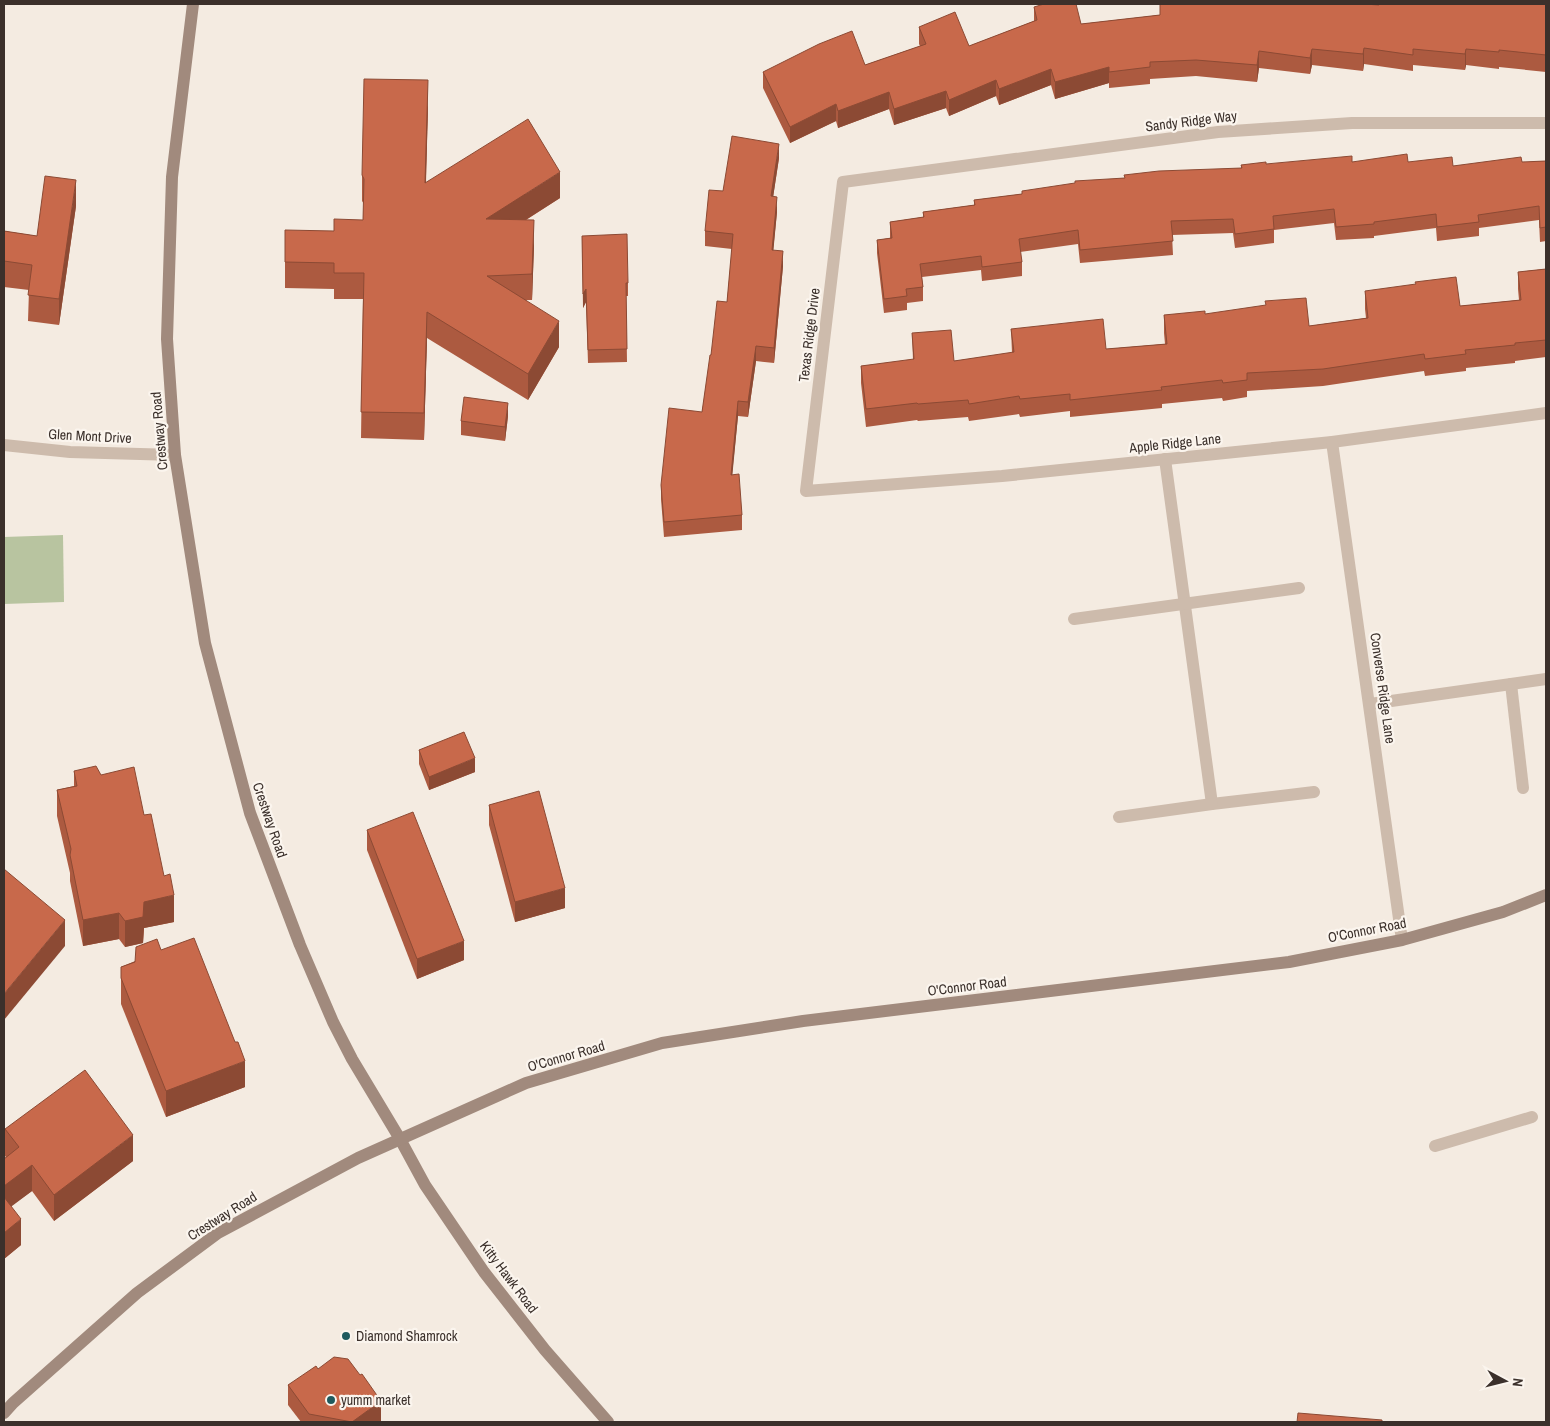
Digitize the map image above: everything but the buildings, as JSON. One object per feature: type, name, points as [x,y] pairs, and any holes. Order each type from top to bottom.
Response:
[{"type":"main road","name":"Crestway Road","points":[[4,1413],[136,1293],[218,1233],[351,1162],[400,1139],[352,1059],[300,944],[250,813],[205,643],[175,455],[167,339],[172,177],[192,4]]},
{"type":"main road","name":"O'Connor Road","points":[[400,1139],[526,1083],[662,1043],[803,1021],[1289,962],[1402,940],[1503,912],[1546,895]]},
{"type":"main road","name":"Kitty Hawk Road","points":[[400,1139],[425,1185],[484,1272],[545,1350],[608,1422]]},
{"type":"street","name":"Sandy Ridge Way","points":[[843,182],[1218,132],[1352,123],[1546,124]]},
{"type":"street","name":"Texas Ridge Drive","points":[[806,491],[843,182]]},
{"type":"street","name":"Apple Ridge Lane","points":[[806,491],[1002,476],[1332,442],[1546,413]]},
{"type":"street","name":"Converse Ridge Lane","points":[[1332,442],[1402,940]]},
{"type":"street","name":"Glen Mont Drive","points":[[4,445],[70,452],[175,455]]},
{"type":"street","points":[[1165,459],[1212,804]]},
{"type":"street","points":[[1074,619],[1299,588]]},
{"type":"street","points":[[1370,704],[1546,679]]},
{"type":"street","points":[[1510,684],[1523,788]]},
{"type":"street","points":[[1119,816],[1314,792]]},
{"type":"street","points":[[1435,1146],[1532,1116]]},
{"type":"green space","points":[[63,535],[64,602],[4,604],[4,537]]},
{"type":"place","name":"Diamond Shamrock","points":[[346,1336]]},
{"type":"place","name":"yumm market","points":[[331,1400]]}]
